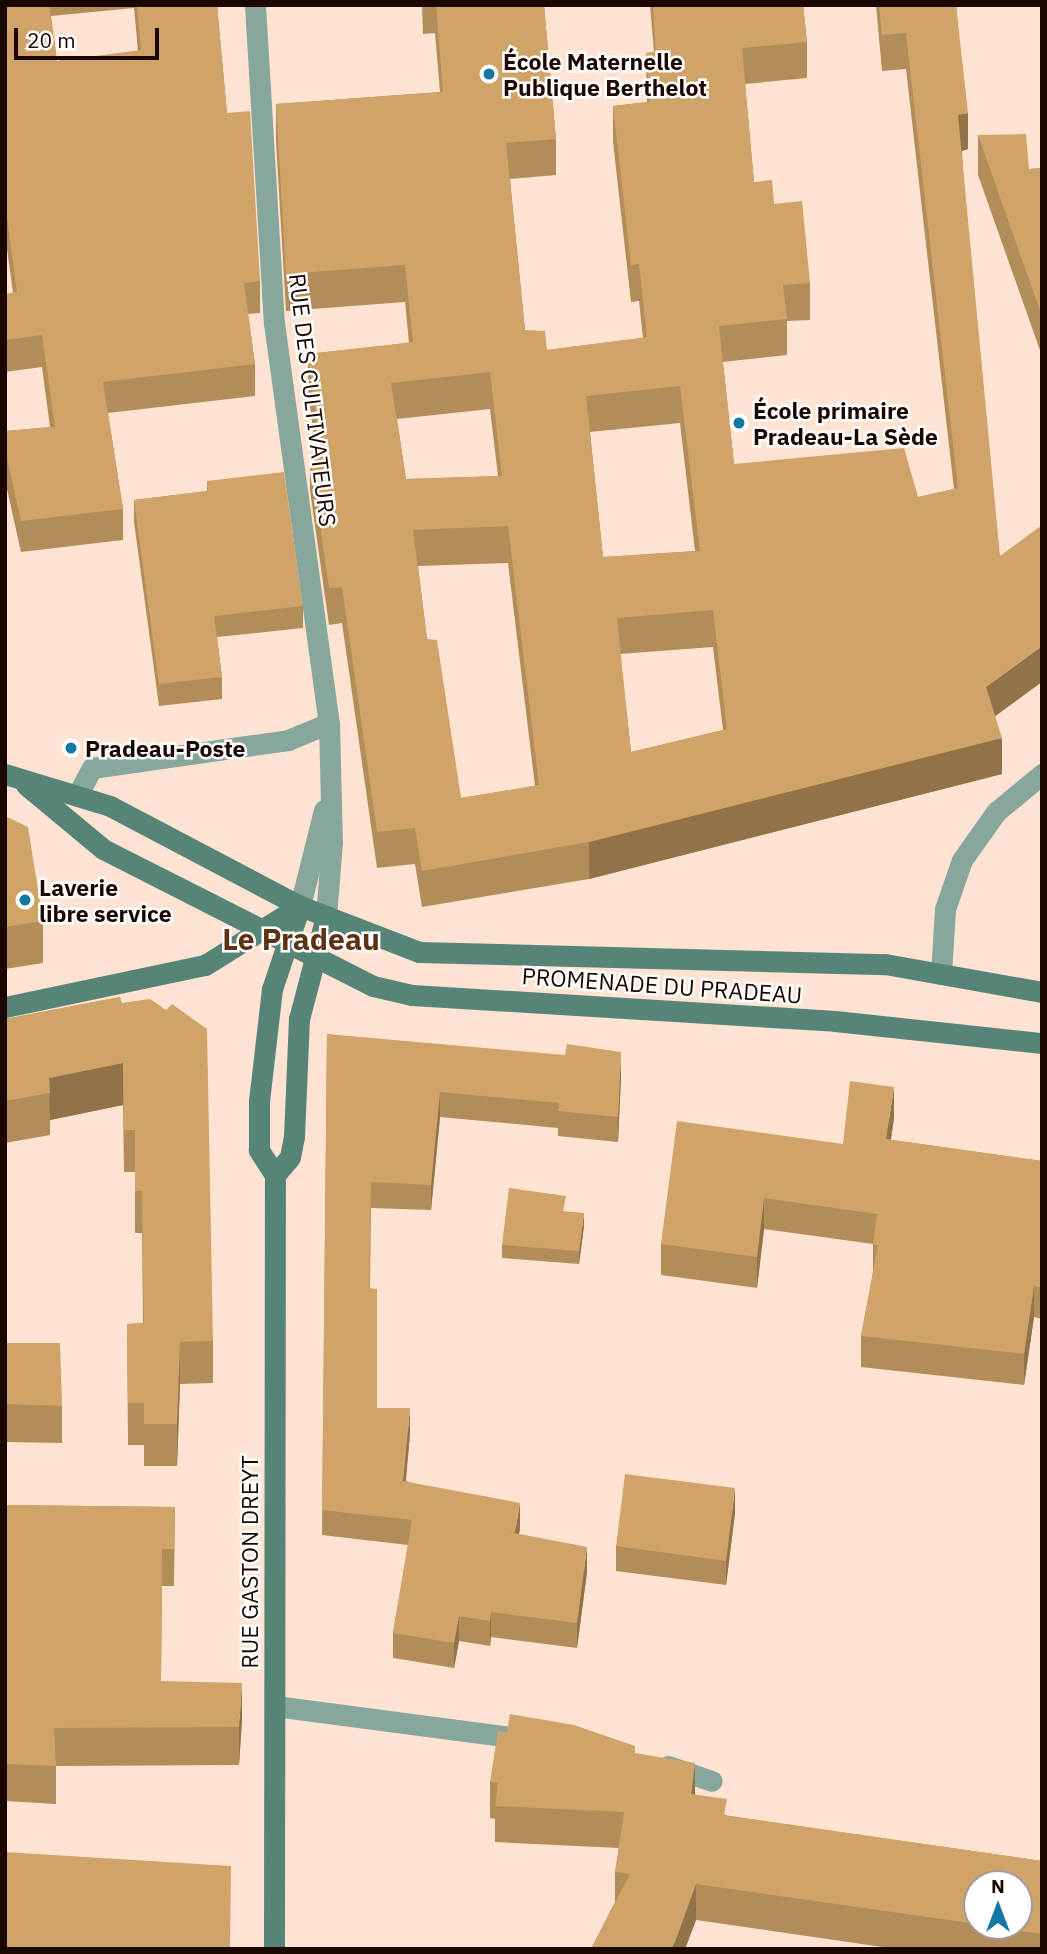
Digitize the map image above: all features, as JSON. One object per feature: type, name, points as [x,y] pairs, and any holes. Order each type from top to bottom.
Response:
[{"type":"street","name":"RUE DES CULTIVATEURS","points":[[255,5],[274,323],[329,723],[326,801],[332,842],[326,916]]},
{"type":"street","points":[[78,794],[92,768],[288,740],[329,723]]},
{"type":"street","points":[[5,774],[26,785]]},
{"type":"street","points":[[941,974],[945,909],[962,860],[996,812],[1042,774]]},
{"type":"street","name":"PROMENADE DU PRADEAU","points":[[26,785],[78,794],[300,906],[419,952],[885,964],[1042,992]]},
{"type":"street","name":"PROMENADE DU PRADEAU","points":[[26,785],[103,849],[261,931],[291,942],[373,986],[412,995],[835,1021],[1042,1043]]},
{"type":"street","name":"RUE DES CULTIVATEURS","points":[[300,906],[326,801]]},
{"type":"street","points":[[5,1007],[205,965],[300,906]]},
{"type":"street","name":"RUE GASTON DREYT","points":[[274,1949],[275,1175],[259,1150],[259,1101],[272,989],[291,942],[300,906]]},
{"type":"street","points":[[275,1175],[290,1157],[294,1137],[299,1019],[326,916]]},
{"type":"street","points":[[275,1706],[545,1742]]},
{"type":"street","points":[[651,1761],[712,1781]]},
{"type":"building","points":[[5,5],[49,5],[57,61],[141,50],[137,5],[217,5],[227,113],[250,111],[260,281],[244,283],[255,364],[103,382],[123,509],[21,521],[5,449],[5,431],[55,427],[42,335],[5,340],[5,294],[17,292],[5,203]]},
{"type":"building","points":[[436,5],[544,5],[556,139],[506,143],[525,330],[545,331],[547,350],[647,337],[639,264],[631,265],[613,106],[650,102],[646,53],[656,52],[653,5],[803,5],[807,42],[742,48],[754,182],[772,180],[774,204],[802,201],[810,283],[783,285],[787,319],[719,326],[734,464],[904,448],[918,497],[958,488],[906,33],[882,35],[879,5],[956,5],[968,113],[958,115],[1000,556],[1042,525],[1042,646],[986,687],[1002,738],[589,842],[422,871],[415,828],[377,832],[342,587],[329,588],[310,454],[320,453],[308,354],[413,342],[405,265],[286,274],[276,104],[443,92]],"holes":[[[490,372],[502,476],[406,479],[391,383]],[[680,386],[700,551],[603,557],[586,396]],[[508,526],[539,785],[461,798],[437,640],[427,639],[413,530]],[[713,610],[727,729],[631,752],[617,618]]]},
{"type":"building","points":[[1026,134],[1029,169],[1042,168],[1042,316],[978,135]]},
{"type":"building","points":[[284,472],[303,606],[214,616],[222,677],[159,684],[134,500],[208,491],[207,481]]},
{"type":"building","points":[[5,816],[28,827],[43,921],[5,927]]},
{"type":"building","points":[[120,997],[121,1003],[150,999],[166,1010],[172,1004],[207,1029],[213,1341],[180,1342],[177,1424],[144,1424],[144,1403],[128,1403],[127,1324],[144,1323],[142,1191],[135,1191],[135,1130],[124,1130],[123,1063],[49,1078],[50,1093],[5,1101],[5,1019]]},
{"type":"building","points":[[327,1034],[565,1055],[567,1044],[621,1052],[618,1117],[558,1111],[559,1103],[440,1092],[431,1185],[371,1182],[369,1288],[377,1289],[377,1408],[410,1408],[403,1481],[520,1503],[515,1532],[509,1532],[587,1547],[577,1623],[491,1612],[490,1621],[459,1616],[454,1643],[393,1633],[412,1520],[322,1510]]},
{"type":"building","points":[[850,1081],[894,1087],[886,1139],[1042,1161],[1042,1288],[1034,1286],[1024,1354],[861,1336],[878,1245],[873,1244],[877,1214],[764,1198],[757,1257],[661,1244],[677,1121],[843,1144]]},
{"type":"building","points":[[509,1188],[566,1196],[563,1211],[584,1213],[579,1251],[502,1245]]},
{"type":"building","points":[[5,1343],[60,1343],[62,1406],[5,1404]]},
{"type":"building","points":[[625,1474],[735,1488],[726,1561],[616,1546]]},
{"type":"building","points":[[5,1505],[175,1507],[174,1549],[162,1549],[161,1681],[242,1683],[239,1727],[54,1728],[56,1766],[5,1764]]},
{"type":"building","points":[[510,1714],[574,1725],[635,1746],[635,1753],[695,1763],[691,1794],[727,1799],[724,1815],[1042,1861],[1042,1934],[1033,1933],[1033,1870],[963,1870],[963,1922],[696,1884],[671,1949],[591,1949],[630,1874],[615,1872],[624,1812],[495,1806],[498,1783],[490,1782],[498,1731],[507,1732]]},
{"type":"building","points":[[5,1852],[231,1866],[230,1949],[5,1949]]},
{"type":"place","name":"École Maternelle Publique Berthelot","points":[[489,74]]},
{"type":"place","name":"École primaire Pradeau-La Sède","points":[[739,423]]},
{"type":"place","name":"Pradeau-Poste","points":[[71,748]]},
{"type":"place","name":"Laverie libre service","points":[[25,900]]},
{"type":"district","name":"Le Pradeau","points":[[301,939]]}]
